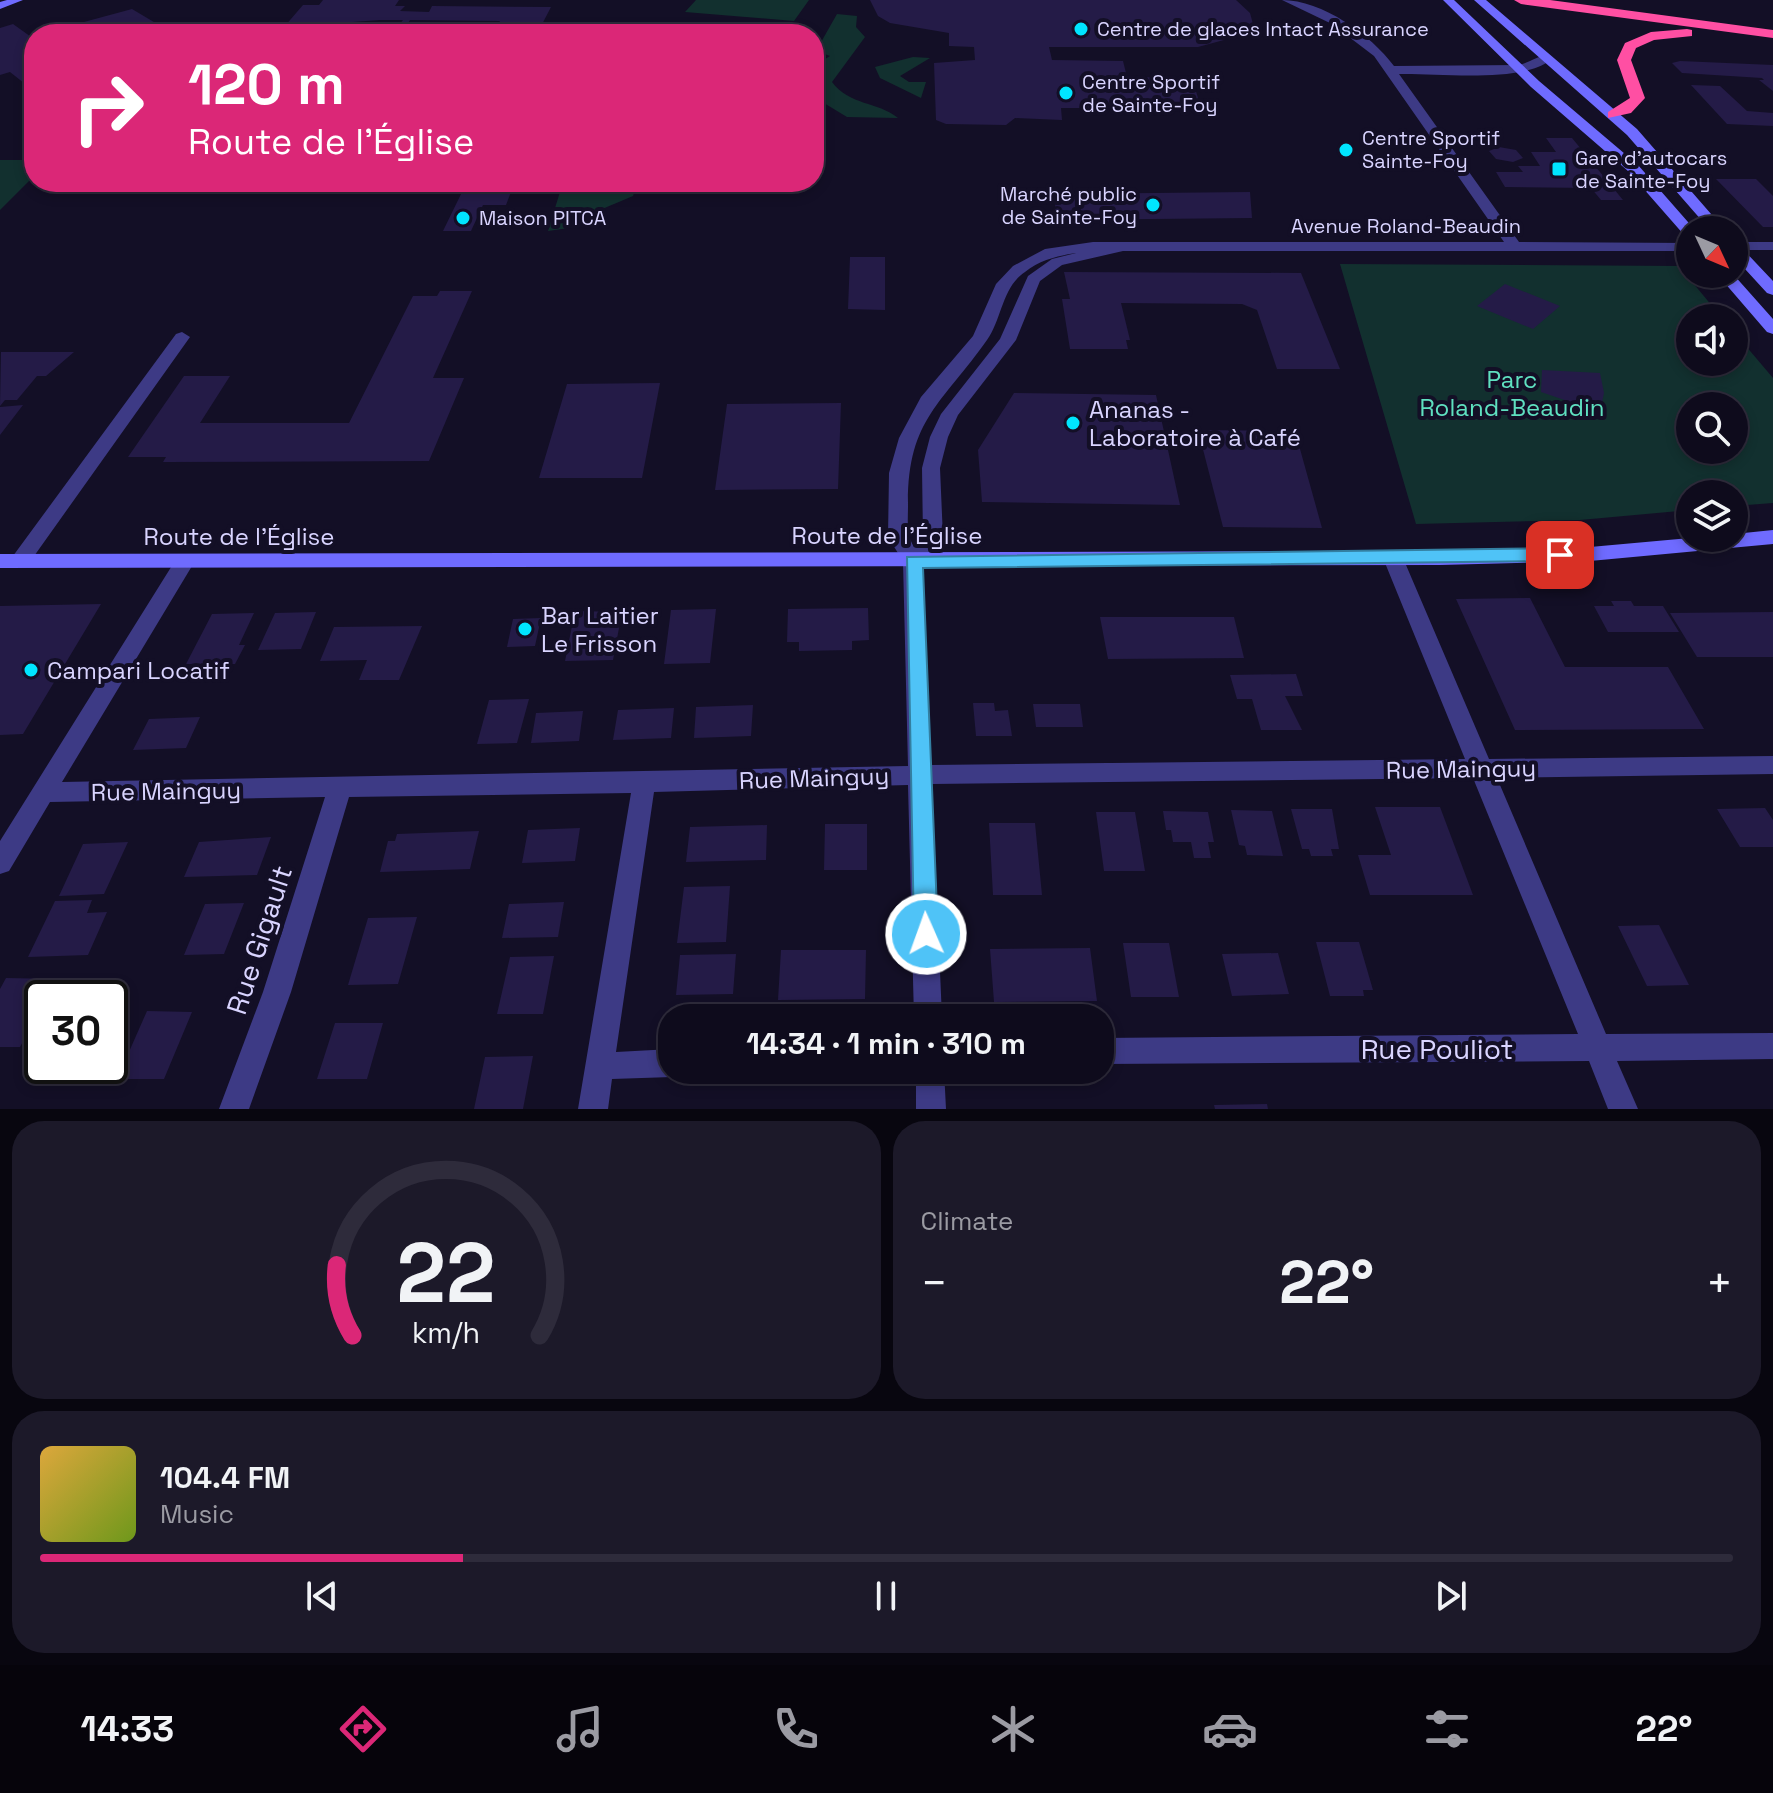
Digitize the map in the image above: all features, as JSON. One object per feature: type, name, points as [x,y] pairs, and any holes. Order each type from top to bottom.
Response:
[{"type":"highway","points":[[1521,0],[1773,34]]},
{"type":"highway","points":[[1604,0],[1773,22]]},
{"type":"highway","points":[[1635,0],[1673,9]]},
{"type":"highway","points":[[1613,115],[1635,105],[1638,99],[1639,92],[1624,60],[1626,51],[1636,42],[1682,33],[1773,41]]},
{"type":"main road","points":[[0,6],[18,0]]},
{"type":"main road","points":[[1448,0],[1519,69],[1633,168],[1676,217]]},
{"type":"main road","points":[[1481,2],[1613,115],[1705,216]]},
{"type":"main road","points":[[1748,262],[1773,290]]},
{"type":"main road","points":[[1737,288],[1773,329]]},
{"type":"main road","name":"Route de l'Église","points":[[10,561],[1393,558],[1590,554],[1773,537]]},
{"type":"street","points":[[1287,0],[1357,35],[1378,53],[1441,137],[1516,248]]},
{"type":"street","points":[[1390,70],[1519,69],[1536,65],[1545,58]]},
{"type":"street","name":"Avenue Roland-Beaudin","points":[[1123,246],[1057,262],[1033,279],[1008,340],[950,414],[939,437],[931,468],[933,538],[913,561],[898,537],[898,473],[908,438],[930,397],[981,337],[1004,284],[1031,260],[1050,252],[1073,247],[1123,246],[1676,247]]},
{"type":"street","points":[[1748,247],[1773,246]]},
{"type":"street","points":[[10,561],[182,337]]},
{"type":"street","points":[[1393,558],[1623,1109]]},
{"type":"street","points":[[0,863],[185,561]]},
{"type":"street","points":[[913,561],[928,1004]]},
{"type":"street","name":"Rue Mainguy","points":[[46,792],[340,789],[921,775],[1773,765]]},
{"type":"street","points":[[593,1109],[644,783]]},
{"type":"street","name":"Rue Gigault","points":[[234,1109],[277,992],[340,789]]},
{"type":"street","name":"Rue Pouliot","points":[[1114,1051],[1773,1046]]},
{"type":"street","points":[[600,1066],[658,1064]]},
{"type":"street","points":[[930,1084],[931,1109]]},
{"type":"green space","points":[[696,0],[809,0],[794,21],[685,12]]},
{"type":"green space","points":[[837,14],[857,16],[856,27],[865,37],[832,82],[847,95],[898,118],[847,117],[824,103],[824,60],[830,56],[824,54],[824,37]]},
{"type":"green space","points":[[913,57],[930,58],[900,76],[909,82],[926,82],[921,98],[880,78],[875,67]]},
{"type":"green space","points":[[0,160],[24,160],[24,186],[0,210]]},
{"type":"green space","points":[[560,192],[634,192],[633,196],[595,212],[583,226],[548,231]]},
{"type":"green space","name":"Parc Roland-Beaudin","points":[[1340,264],[1676,266],[1676,288],[1697,288],[1710,304],[1676,304],[1676,376],[1748,376],[1748,349],[1773,378],[1773,503],[1748,505],[1748,480],[1676,480],[1676,511],[1580,520],[1416,524]]},
{"type":"building","points":[[323,0],[399,0],[395,6],[405,6],[400,11],[429,12],[432,6],[551,7],[542,24],[410,20],[408,24],[400,24],[403,20],[380,20],[287,24],[303,5],[319,5]]},
{"type":"building","points":[[870,0],[1236,0],[1250,13],[1253,24],[1224,40],[1198,47],[1049,47],[1052,60],[1123,61],[1127,77],[1192,78],[1201,108],[1061,108],[1062,120],[1015,118],[1006,125],[946,124],[936,120],[934,63],[975,60],[974,47],[949,46],[949,33],[890,23],[878,16]]},
{"type":"building","points":[[132,9],[157,24],[76,24]]},
{"type":"building","points":[[13,24],[24,32],[24,83],[10,72],[0,75],[0,28]]},
{"type":"building","points":[[1672,63],[1773,65],[1773,91],[1759,80],[1764,80],[1762,78],[1682,73]]},
{"type":"building","points":[[1691,85],[1720,86],[1747,111],[1773,113],[1773,126],[1727,124]]},
{"type":"building","name":"Gare d'autocars de Sainte-Foy","points":[[1546,138],[1572,138],[1623,200],[1601,200],[1591,188],[1505,187],[1496,172],[1523,172],[1518,166],[1540,166],[1531,152],[1556,152]]},
{"type":"building","points":[[1499,147],[1516,150],[1523,158],[1513,162],[1496,159],[1489,151]]},
{"type":"building","points":[[1716,179],[1756,179],[1773,196],[1773,227],[1763,227]]},
{"type":"building","name":"Maison PITCA","points":[[462,192],[511,192],[506,205],[483,205],[471,231],[443,231]]},
{"type":"building","name":"Marché public de Sainte-Foy","points":[[1250,192],[1252,218],[1054,220],[1056,194]]},
{"type":"building","points":[[850,257],[885,257],[885,310],[848,309]]},
{"type":"building","points":[[1064,272],[1301,273],[1340,369],[1277,369],[1257,310],[1242,304],[1121,303],[1130,340],[1126,340],[1128,349],[1070,349],[1062,299],[1070,299]]},
{"type":"building","points":[[1505,284],[1560,306],[1533,329],[1477,306]]},
{"type":"building","points":[[440,291],[472,291],[433,378],[464,378],[429,461],[163,462],[166,457],[128,457],[184,376],[230,376],[200,423],[349,423],[413,296],[437,296]]},
{"type":"building","points":[[1,352],[74,352],[46,376],[37,376],[17,400],[5,400],[0,406]]},
{"type":"building","points":[[1542,370],[1600,373],[1604,393],[1600,412],[1541,392]]},
{"type":"building","points":[[660,383],[642,478],[539,478],[567,384]]},
{"type":"building","points":[[1014,393],[1156,395],[1180,505],[982,502],[978,450]]},
{"type":"building","points":[[841,403],[838,489],[715,490],[727,404]]},
{"type":"building","points":[[23,405],[0,435],[0,407]]},
{"type":"building","points":[[1198,430],[1295,431],[1322,528],[1223,527]]},
{"type":"building","points":[[1530,598],[1565,667],[1668,667],[1704,729],[1515,730],[1456,599]]},
{"type":"building","points":[[1611,601],[1631,601],[1634,606],[1663,606],[1679,632],[1608,632],[1594,606],[1614,606]]},
{"type":"building","name":"Campari Locatif","points":[[101,604],[23,734],[0,735],[0,606]]},
{"type":"building","points":[[868,608],[869,640],[852,641],[852,650],[799,651],[799,642],[787,642],[788,609]]},
{"type":"building","points":[[716,609],[710,663],[664,664],[671,610]]},
{"type":"building","points":[[575,611],[622,612],[613,660],[565,661]]},
{"type":"building","points":[[316,612],[301,649],[258,650],[275,613]]},
{"type":"building","points":[[1773,612],[1773,657],[1697,657],[1670,613]]},
{"type":"building","points":[[254,613],[239,645],[245,645],[235,664],[186,664],[212,614]]},
{"type":"building","points":[[1100,617],[1234,617],[1244,658],[1108,659]]},
{"type":"building","points":[[541,618],[535,646],[507,647],[513,619]]},
{"type":"building","points":[[422,626],[399,680],[359,680],[367,660],[320,661],[334,627]]},
{"type":"building","points":[[1296,674],[1303,696],[1285,696],[1302,730],[1261,730],[1252,699],[1237,699],[1230,675]]},
{"type":"building","points":[[529,699],[517,743],[477,744],[489,700]]},
{"type":"building","points":[[973,703],[994,703],[995,711],[1008,710],[1012,736],[976,736]]},
{"type":"building","points":[[1033,704],[1080,704],[1083,727],[1036,727]]},
{"type":"building","points":[[753,705],[751,736],[694,738],[696,707]]},
{"type":"building","points":[[674,708],[671,738],[613,740],[618,710]]},
{"type":"building","points":[[583,711],[579,741],[531,743],[536,713]]},
{"type":"building","points":[[200,717],[186,748],[133,750],[149,719]]},
{"type":"building","points":[[1375,807],[1440,807],[1473,895],[1370,895],[1358,855],[1391,855]]},
{"type":"building","points":[[1765,808],[1773,820],[1773,847],[1740,847],[1717,809]]},
{"type":"building","points":[[1291,809],[1332,809],[1339,849],[1331,849],[1333,856],[1311,856],[1309,849],[1302,849]]},
{"type":"building","points":[[1231,810],[1272,811],[1283,856],[1247,855],[1245,846],[1239,845]]},
{"type":"building","points":[[1163,811],[1208,812],[1214,842],[1208,842],[1211,858],[1194,858],[1191,842],[1173,842],[1171,830],[1166,830]]},
{"type":"building","points":[[1096,812],[1135,812],[1145,871],[1104,871]]},
{"type":"building","points":[[989,823],[1035,823],[1042,895],[993,895]]},
{"type":"building","points":[[825,824],[867,824],[867,870],[824,870]]},
{"type":"building","points":[[767,825],[766,860],[686,862],[690,827]]},
{"type":"building","points":[[580,828],[575,861],[522,863],[528,830]]},
{"type":"building","points":[[479,831],[470,869],[380,872],[388,841],[395,841],[397,834]]},
{"type":"building","points":[[271,837],[257,875],[184,877],[199,842]]},
{"type":"building","points":[[128,842],[104,894],[59,896],[83,844]]},
{"type":"building","points":[[730,886],[726,942],[677,943],[684,887]]},
{"type":"building","points":[[92,900],[87,913],[107,912],[88,955],[28,957],[55,901]]},
{"type":"building","points":[[564,902],[558,937],[502,938],[509,904]]},
{"type":"building","points":[[244,903],[224,954],[184,955],[205,904]]},
{"type":"building","points":[[417,917],[398,984],[348,985],[368,918]]},
{"type":"building","points":[[1659,925],[1689,985],[1647,986],[1618,926]]},
{"type":"building","points":[[1316,942],[1359,942],[1373,990],[1363,990],[1364,996],[1330,996]]},
{"type":"building","points":[[1123,943],[1169,943],[1179,997],[1131,997]]},
{"type":"building","points":[[1090,948],[1097,1001],[994,1002],[990,949]]},
{"type":"building","points":[[781,950],[866,950],[865,999],[778,1000]]},
{"type":"building","points":[[1278,953],[1289,994],[1232,996],[1222,954]]},
{"type":"building","points":[[736,954],[733,994],[676,995],[680,955]]},
{"type":"building","points":[[554,956],[543,1014],[497,1014],[510,957]]},
{"type":"building","points":[[6,978],[57,979],[24,980],[24,1040],[20,1047],[0,1047],[0,989]]},
{"type":"building","points":[[147,1011],[192,1012],[164,1079],[128,1079],[128,1054]]},
{"type":"building","points":[[335,1023],[383,1023],[367,1079],[317,1079]]},
{"type":"building","points":[[533,1056],[523,1109],[474,1109],[485,1057]]},
{"type":"building","points":[[1267,1104],[1268,1109],[1215,1109],[1214,1105]]},
{"type":"place","name":"Centre de glaces Intact Assurance","points":[[1081,29]]},
{"type":"place","name":"Centre Sportif de Sainte-Foy","points":[[1066,93]]},
{"type":"place","name":"Centre Sportif Sainte-Foy","points":[[1346,150]]},
{"type":"place","name":"Gare d'autocars de Sainte-Foy","points":[[1559,169]]},
{"type":"place","name":"Marché public de Sainte-Foy","points":[[1153,205]]},
{"type":"place","name":"Maison PITCA","points":[[463,218]]},
{"type":"place","name":"Ananas - Laboratoire à Café","points":[[1073,423]]},
{"type":"place","name":"Bar Laitier Le Frisson","points":[[525,629]]},
{"type":"place","name":"Campari Locatif","points":[[31,670]]},
{"type":"route","points":[[926,934],[913,561],[1560,555]]}]
